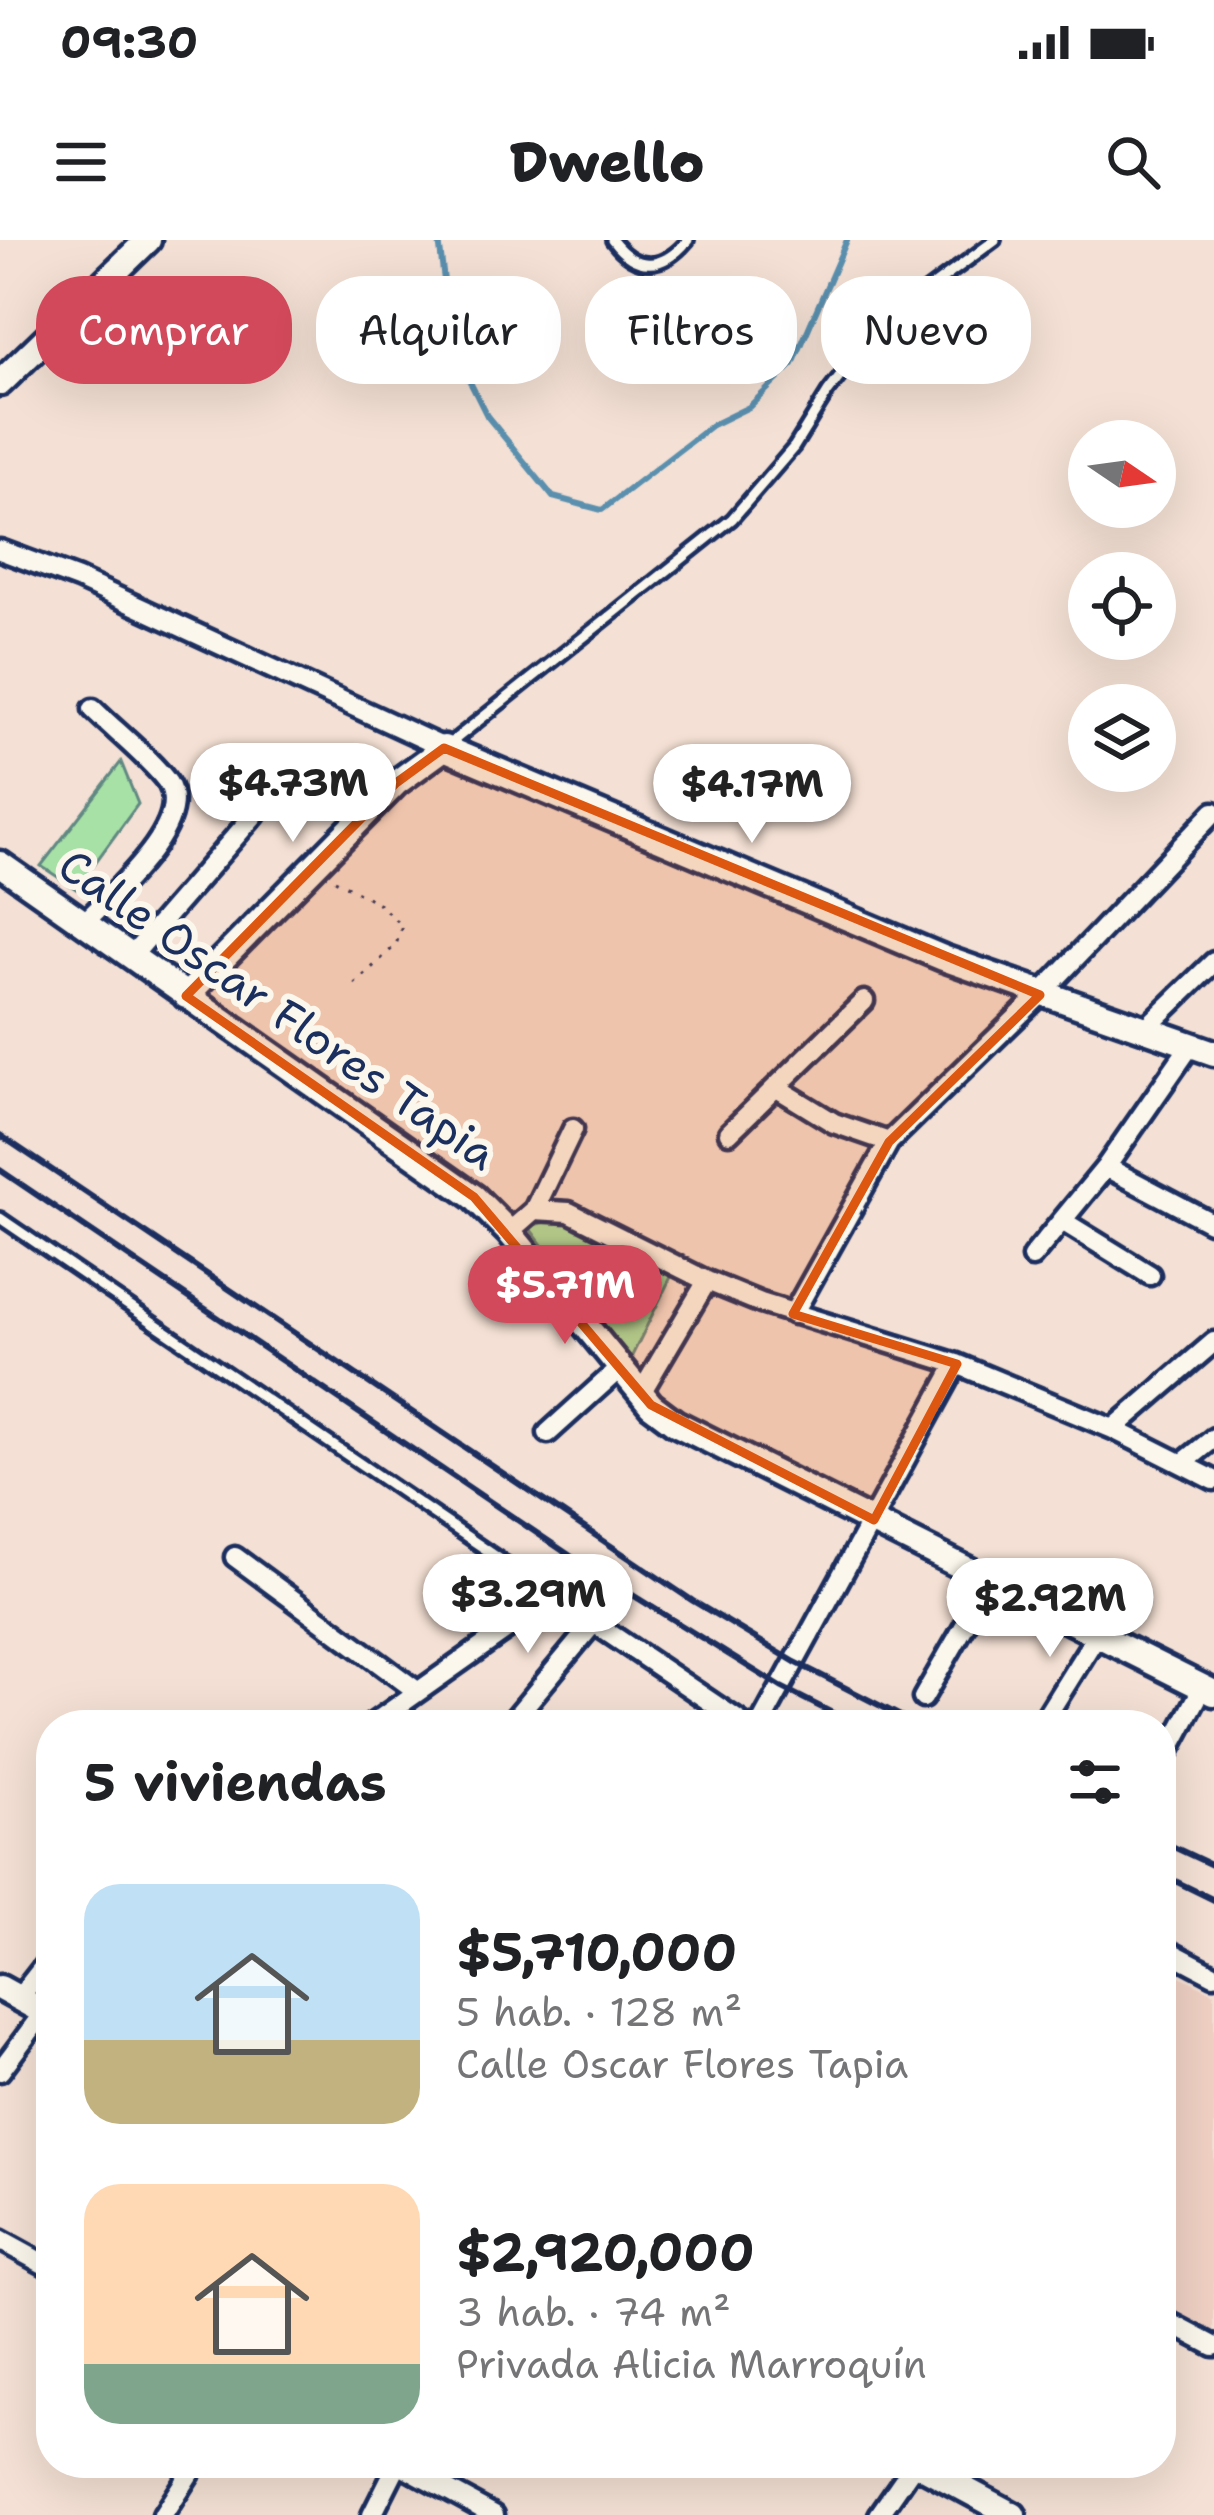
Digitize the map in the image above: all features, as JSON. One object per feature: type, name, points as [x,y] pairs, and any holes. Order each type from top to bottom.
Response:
[{"type":"street","points":[[0,382],[148,240]]},
{"type":"street","points":[[0,550],[78,579],[444,748],[1040,994],[1202,1050],[1032,1257]]},
{"type":"street","points":[[84,922],[165,832],[172,809],[170,785],[93,709]]},
{"type":"street","points":[[186,996],[396,783],[444,748]]},
{"type":"street","points":[[793,1314],[890,1142],[1214,812]]},
{"type":"street","points":[[131,957],[255,814]]},
{"type":"street","name":"Calle Oscar Flores Tapia","points":[[0,864],[451,1180],[508,1232],[663,1416],[1209,1690]]},
{"type":"street","points":[[1145,1029],[1214,962]]},
{"type":"street","points":[[729,1133],[864,1001]]},
{"type":"street","points":[[777,1088],[834,1123],[890,1142]]},
{"type":"street","points":[[508,1232],[534,1210],[573,1129]]},
{"type":"street","points":[[1106,1167],[1210,1222]]},
{"type":"street","points":[[534,1210],[569,1212],[707,1281],[793,1314],[957,1364],[1113,1429],[1214,1480]]},
{"type":"street","points":[[1064,1222],[1150,1275]]},
{"type":"street","points":[[641,1394],[707,1281]]},
{"type":"street","points":[[1113,1429],[1214,1342]]},
{"type":"street","points":[[768,1710],[957,1364]]},
{"type":"street","points":[[548,1433],[620,1368]]},
{"type":"street","points":[[1183,1463],[1214,1438]]},
{"type":"street","points":[[236,1557],[417,1691]]},
{"type":"street","points":[[923,1697],[991,1580]]},
{"type":"street","points":[[391,1710],[554,1596],[722,1710]]},
{"type":"street","points":[[523,1710],[592,1624]]},
{"type":"street","points":[[1050,1710],[1098,1633]]},
{"type":"street","points":[[1176,1742],[1209,1690]]},
{"type":"street","points":[[1176,1954],[1214,1975]]},
{"type":"street","points":[[10,1993],[36,1971]]},
{"type":"street","points":[[0,2071],[36,2027]]},
{"type":"street","points":[[3,2248],[36,2262]]},
{"type":"street","points":[[1176,2326],[1214,2346]]},
{"type":"street","points":[[164,2515],[187,2478]]},
{"type":"street","points":[[372,2515],[390,2478]]},
{"type":"street","points":[[426,2478],[494,2515]]},
{"type":"street","points":[[879,2515],[905,2478]]},
{"type":"street","points":[[943,2478],[1013,2515]]},
{"type":"lane","points":[[612,240],[632,260],[653,265],[674,256],[688,240]]},
{"type":"lane","points":[[444,748],[732,519],[782,463],[879,326],[995,240]]},
{"type":"lane","points":[[0,1218],[554,1596]]},
{"type":"path","points":[[312,868],[378,903],[402,926],[396,945],[350,989]]},
{"type":"highlighted area","points":[[444,748],[1040,995],[889,1142],[793,1314],[957,1364],[874,1520],[651,1405],[474,1197],[186,996],[396,783]]},
{"type":"shaded area","points":[[1176,1974],[1214,1993],[1214,2343],[1176,2324]]},
{"type":"green space","points":[[121,762],[138,804],[76,889],[41,866]]},
{"type":"green space","points":[[561,1219],[671,1277],[629,1362],[528,1226]]},
{"type":"waterway","points":[[439,240],[452,346],[487,416],[553,497],[602,510],[712,425],[749,407],[793,364],[847,240]]},
{"type":"railway","points":[[0,1135],[693,1601],[795,1662],[889,1710]]},
{"type":"railway","points":[[0,1170],[581,1563],[826,1710]]},
{"type":"railway","points":[[1176,1848],[1214,1866]]},
{"type":"railway","points":[[1176,1881],[1214,1900]]}]
